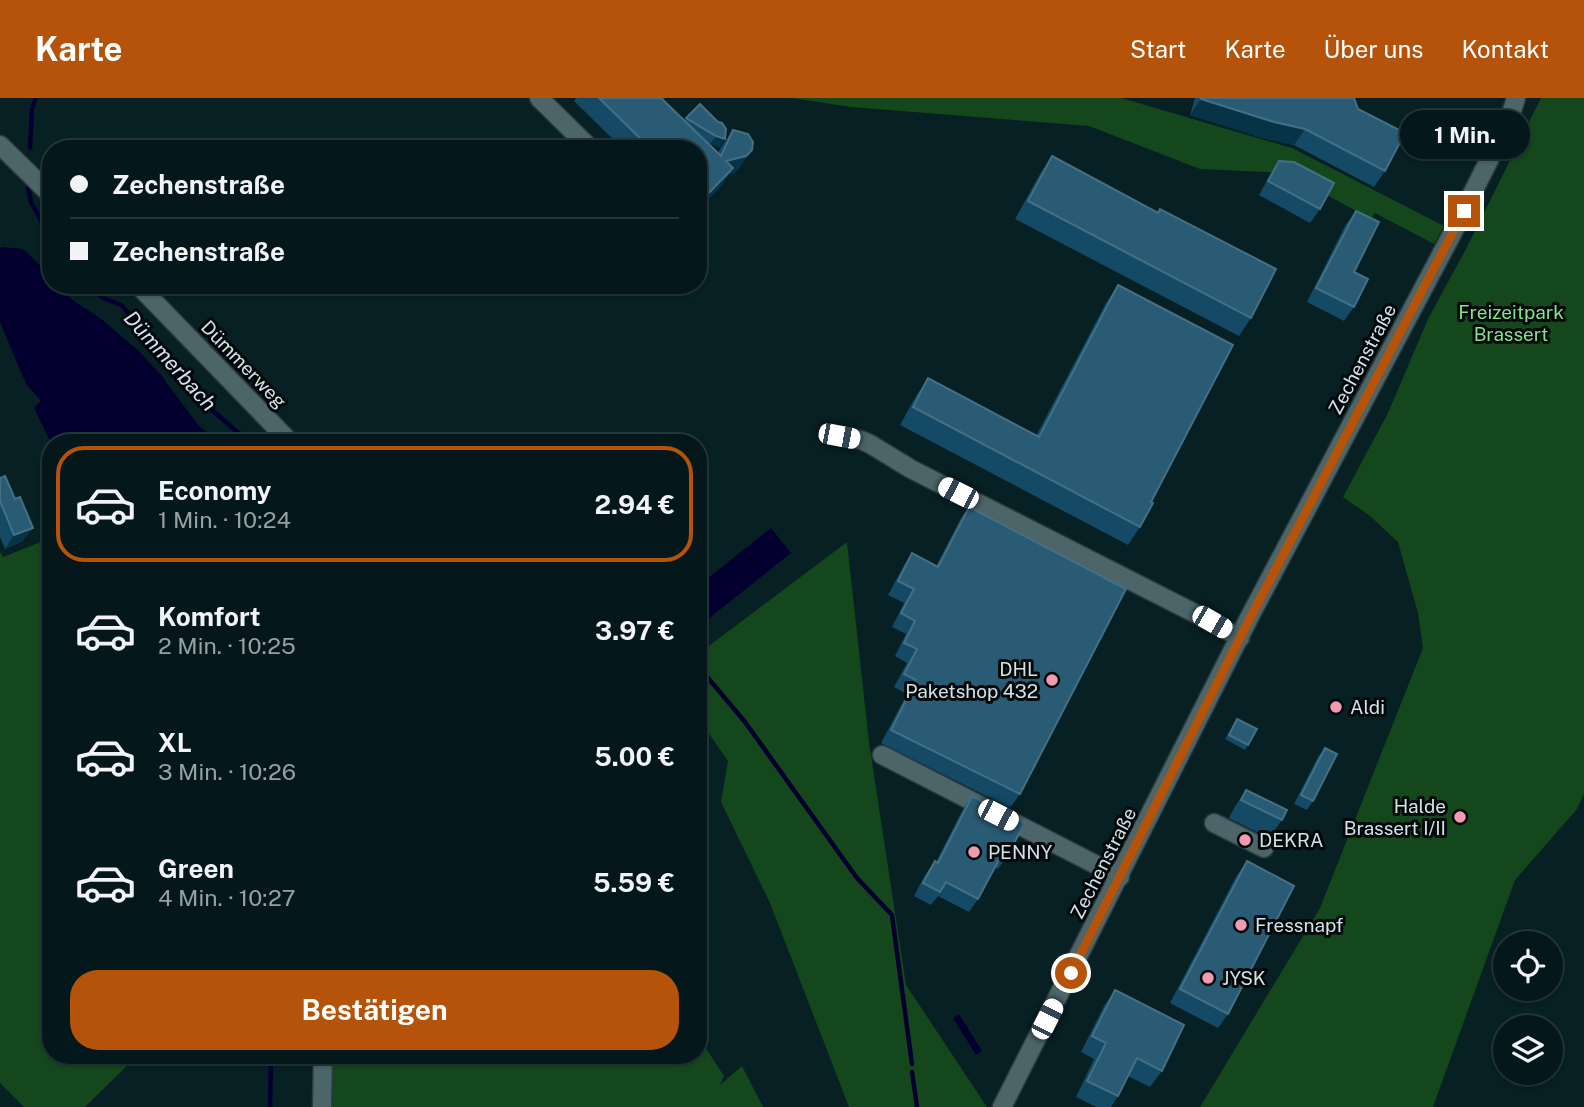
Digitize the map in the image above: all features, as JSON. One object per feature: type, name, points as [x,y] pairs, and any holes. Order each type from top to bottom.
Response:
[{"type":"street","points":[[539,98],[582,140]]},
{"type":"street","name":"Zechenstraße","points":[[1002,1107],[1179,756],[1452,233],[1509,120],[1516,98]]},
{"type":"street","points":[[0,145],[42,186]]},
{"type":"street","name":"Dümmerweg","points":[[147,294],[282,434]]},
{"type":"street","points":[[839,436],[870,444],[911,469],[1240,638]]},
{"type":"street","points":[[882,755],[1120,877]]},
{"type":"street","points":[[1214,822],[1264,848]]},
{"type":"street","points":[[322,1107],[323,1064]]},
{"type":"green space","points":[[792,98],[1121,98],[1292,148],[1444,226],[1434,244],[1375,213],[1371,219],[1286,173],[1200,169],[1089,126],[851,107]]},
{"type":"green space","name":"Freizeitpark Brassert","points":[[1541,98],[1584,98],[1584,794],[1577,809],[1515,880],[1497,931],[1493,931],[1493,941],[1433,1107],[1200,1107],[1320,908],[1423,648],[1418,613],[1398,542],[1370,516],[1343,497],[1388,413],[1428,319]]},
{"type":"green space","points":[[42,542],[42,1064],[129,1064],[85,1107],[24,1107],[0,1083],[0,552],[3,557]]},
{"type":"green space","points":[[847,542],[869,742],[906,985],[987,1107],[849,1107],[770,903],[721,802],[728,761],[707,731],[707,647]]},
{"type":"green space","points":[[707,1050],[724,1076],[720,1085],[742,1066],[763,1107],[328,1107],[329,1064],[707,1064]]},
{"type":"shaded area","points":[[0,248],[23,249],[42,267],[42,294],[67,294],[139,351],[161,375],[199,426],[209,434],[47,434],[34,408],[41,401],[26,384],[0,322]]},
{"type":"shaded area","points":[[771,528],[791,553],[707,620],[707,579]]},
{"type":"shaded area","points":[[959,1014],[982,1051],[976,1055],[953,1018]]},
{"type":"building","points":[[599,98],[661,98],[704,140],[642,140]]},
{"type":"building","points":[[1201,98],[1354,98],[1358,109],[1405,133],[1385,171],[1305,129],[1274,122]]},
{"type":"building","points":[[700,104],[722,123],[726,129],[725,139],[686,118]]},
{"type":"building","points":[[733,130],[748,134],[753,142],[752,150],[746,156],[726,161],[733,168],[707,195],[707,142],[721,156]]},
{"type":"building","points":[[1052,156],[1158,213],[1160,209],[1276,269],[1251,318],[1028,201]]},
{"type":"building","points":[[1279,161],[1294,162],[1334,183],[1320,209],[1268,181]]},
{"type":"building","points":[[1356,211],[1379,222],[1354,272],[1368,279],[1354,307],[1316,288]]},
{"type":"building","points":[[1118,285],[1233,345],[1140,527],[913,407],[928,378],[1039,437]]},
{"type":"building","points":[[5,476],[15,499],[20,497],[33,528],[14,535],[0,501],[0,478]]},
{"type":"building","points":[[969,507],[1126,589],[1020,794],[891,730],[916,680],[904,674],[917,649],[904,643],[915,621],[901,613],[914,589],[898,581],[912,553],[938,567]]},
{"type":"building","points":[[1237,719],[1257,729],[1248,745],[1229,735]]},
{"type":"building","points":[[1325,748],[1337,754],[1313,801],[1301,795]]},
{"type":"building","points":[[1246,790],[1287,810],[1282,820],[1241,800]]},
{"type":"building","name":"PENNY","points":[[972,796],[1025,823],[1007,856],[1002,854],[978,899],[946,882],[940,892],[923,883],[935,861],[938,863]]},
{"type":"building","points":[[1247,861],[1294,886],[1228,1014],[1180,989]]},
{"type":"building","points":[[1115,990],[1184,1025],[1162,1071],[1137,1058],[1118,1096],[1087,1081],[1106,1043],[1092,1036]]},
{"type":"waterway","name":"Dümmerbach","points":[[30,148],[32,108],[36,98]]},
{"type":"waterway","name":"Dümmerbach","points":[[28,187],[31,202],[42,222]]},
{"type":"waterway","name":"Dümmerbach","points":[[98,294],[121,305],[174,362],[205,404],[240,434]]},
{"type":"waterway","points":[[707,677],[745,722],[857,878],[892,915],[912,1064]]},
{"type":"waterway","name":"Dümmerbach","points":[[270,1107],[271,1064]]},
{"type":"waterway","points":[[912,1072],[917,1107]]},
{"type":"place","name":"DHL Paketshop 432","points":[[1052,680]]},
{"type":"place","name":"Aldi","points":[[1336,707]]},
{"type":"place","name":"Halde Brassert I/II","points":[[1460,817]]},
{"type":"place","name":"DEKRA","points":[[1245,840]]},
{"type":"place","name":"PENNY","points":[[974,852]]},
{"type":"place","name":"Fressnapf","points":[[1241,925]]},
{"type":"place","name":"JYSK","points":[[1208,978]]},
{"type":"route","points":[[1071,973],[1250,618],[1464,211]]}]
